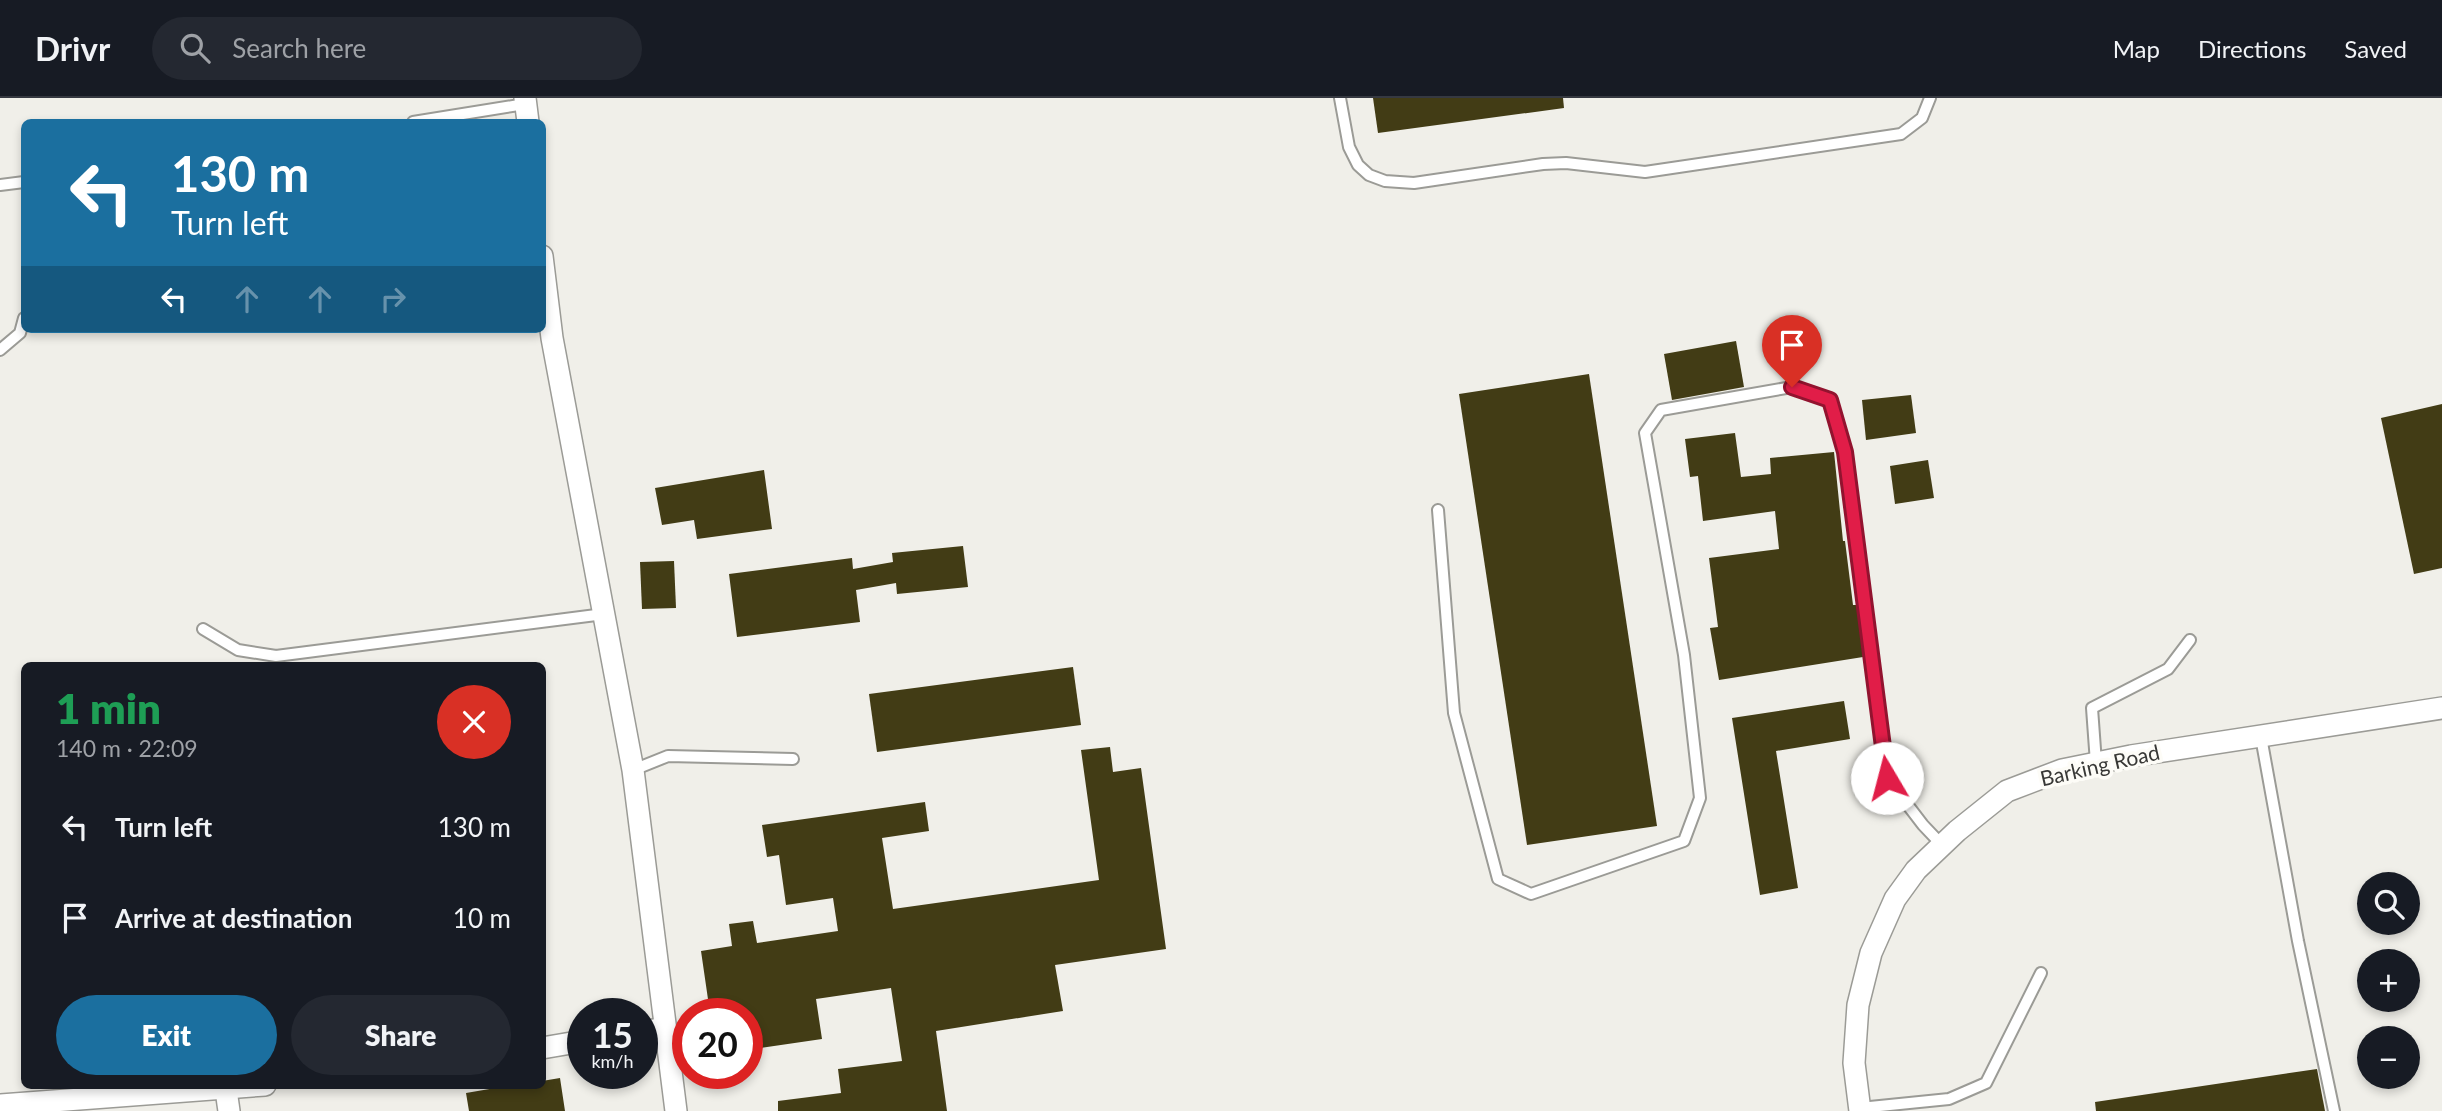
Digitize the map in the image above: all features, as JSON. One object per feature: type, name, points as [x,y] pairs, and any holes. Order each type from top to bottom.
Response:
[{"type":"street","points":[[546,289],[552,338],[633,770],[676,1111]]},
{"type":"street","name":"Barking Road","points":[[1860,1110],[1855,1051],[1858,1005],[1871,953],[1895,899],[1916,870],[2007,791],[2062,771],[2096,763],[2442,708]]},
{"type":"street","points":[[658,1029],[665,1028]]},
{"type":"street","points":[[546,1047],[567,1044]]},
{"type":"street","points":[[0,1104],[234,1089]]},
{"type":"street","points":[[226,1090],[229,1111]]},
{"type":"lane","points":[[1340,98],[1349,148],[1358,165],[1369,175],[1385,181],[1414,183],[1543,164],[1566,163],[1645,172],[1901,134],[1922,118],[1930,98]]},
{"type":"lane","points":[[437,119],[526,108]]},
{"type":"lane","points":[[0,186],[21,182]]},
{"type":"lane","points":[[0,349],[21,329]]},
{"type":"lane","points":[[1438,510],[1454,713],[1499,879],[1531,894],[1684,841],[1700,797],[1684,655],[1644,433],[1661,410],[1688,405],[1792,387],[1830,400],[1845,452],[1887,778],[1942,845]]},
{"type":"lane","points":[[203,629],[238,650],[276,656],[604,614]]},
{"type":"lane","points":[[2096,763],[2092,708],[2168,669],[2190,640]]},
{"type":"lane","points":[[2261,737],[2298,942],[2334,1111]]},
{"type":"lane","points":[[633,770],[668,756],[793,759]]},
{"type":"lane","points":[[1860,1110],[1949,1099],[1986,1083],[2041,973]]},
{"type":"building","points":[[1373,98],[1563,98],[1564,108],[1378,133]]},
{"type":"building","points":[[1736,341],[1744,387],[1672,400],[1664,354]]},
{"type":"building","points":[[1589,374],[1657,826],[1527,845],[1459,394]]},
{"type":"building","points":[[1911,395],[1916,433],[1866,440],[1862,400]]},
{"type":"building","points":[[2442,404],[2442,568],[2414,574],[2381,418]]},
{"type":"building","points":[[1735,433],[1741,477],[1771,474],[1770,458],[1834,452],[1843,541],[1853,605],[1857,605],[1863,657],[1719,680],[1710,628],[1718,627],[1709,558],[1779,549],[1775,511],[1703,521],[1698,476],[1690,477],[1685,439]]},
{"type":"building","points":[[1928,460],[1934,498],[1895,504],[1890,466]]},
{"type":"building","points":[[764,470],[772,529],[697,539],[694,520],[662,525],[655,488]]},
{"type":"building","points":[[963,546],[968,587],[897,594],[896,583],[856,590],[860,622],[737,637],[729,574],[852,558],[853,569],[893,562],[892,553]]},
{"type":"building","points":[[674,561],[676,608],[642,609],[640,562]]},
{"type":"building","points":[[1073,667],[1081,725],[877,752],[869,694]]},
{"type":"building","points":[[1844,701],[1850,739],[1776,751],[1798,888],[1760,895],[1732,718]]},
{"type":"building","points":[[1110,747],[1113,772],[1141,768],[1166,949],[1055,965],[1063,1011],[936,1031],[947,1111],[778,1111],[778,1101],[841,1093],[838,1069],[902,1061],[891,988],[816,999],[822,1039],[763,1048],[763,998],[708,998],[701,951],[732,946],[729,924],[753,921],[757,943],[838,931],[833,898],[786,905],[779,855],[767,857],[762,825],[925,802],[929,831],[882,838],[893,909],[1099,880],[1081,750]]},
{"type":"building","points":[[2317,1069],[2325,1111],[2096,1111],[2095,1102]]},
{"type":"building","points":[[560,1078],[565,1111],[469,1111],[466,1093],[490,1089],[546,1089],[546,1080]]},
{"type":"route","points":[[1792,387],[1830,400],[1845,452],[1887,778]]}]
